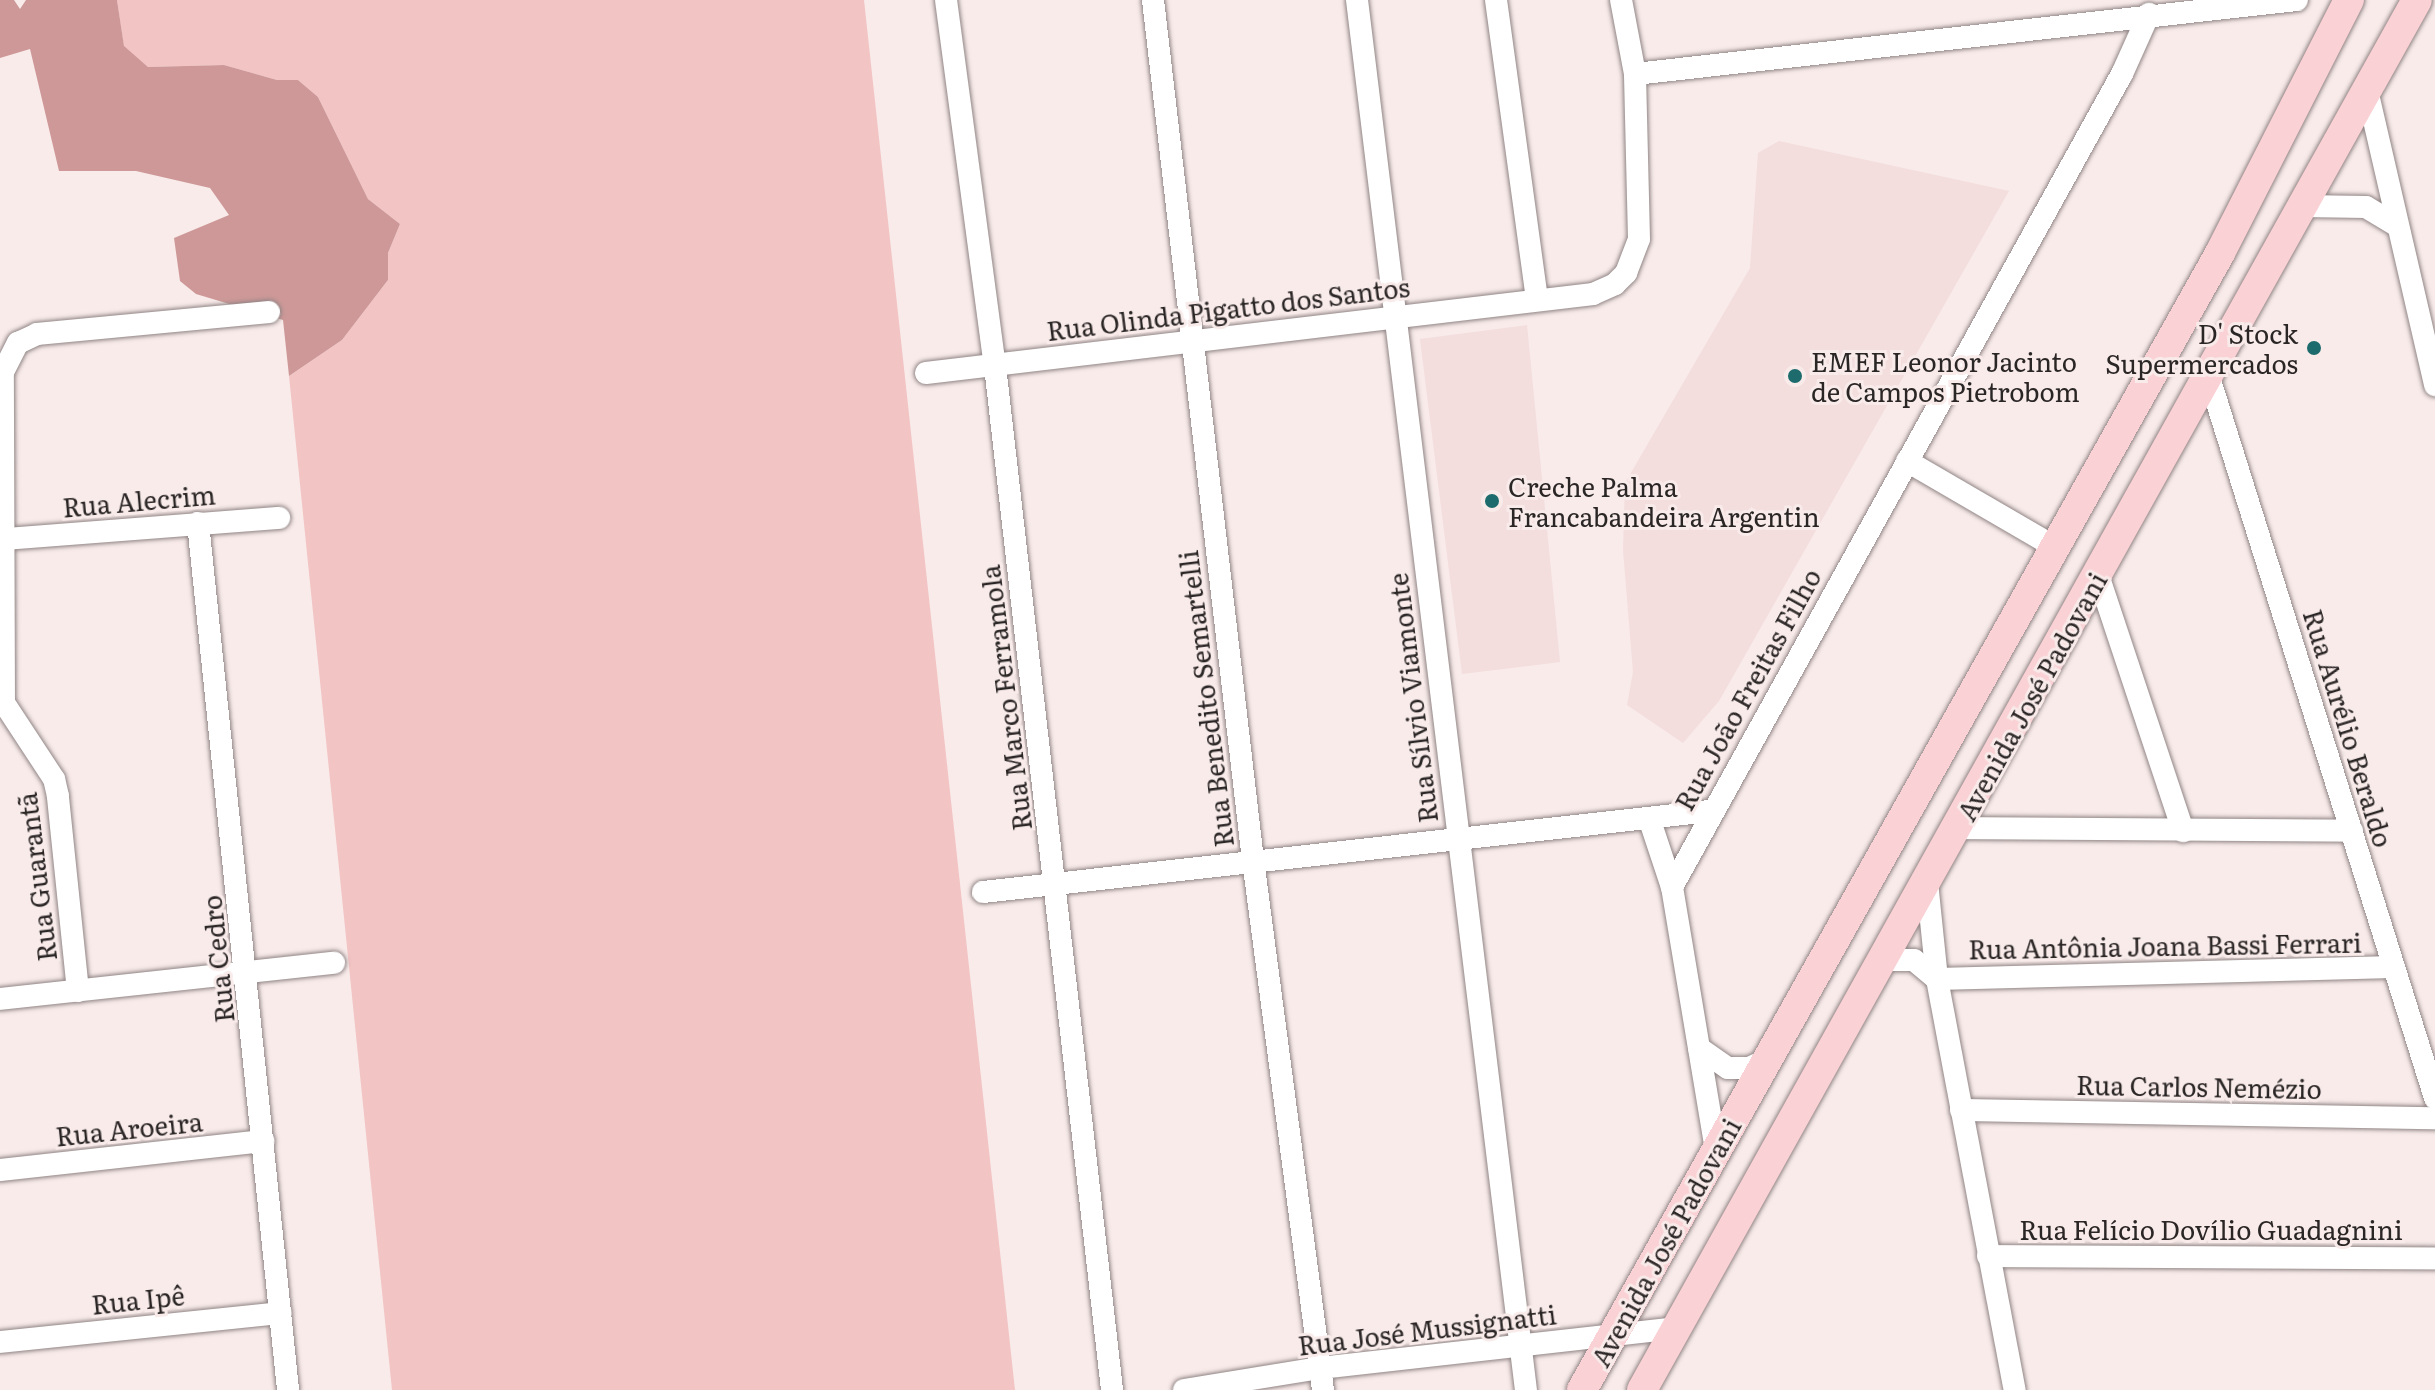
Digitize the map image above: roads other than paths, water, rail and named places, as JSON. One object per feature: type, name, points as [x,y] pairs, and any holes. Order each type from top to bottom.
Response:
[{"type":"street","name":"Rua Marco Ferramola","points":[[946,0],[995,366],[1112,1390]]},
{"type":"street","name":"Rua Benedito Semartelli","points":[[1153,0],[1190,342],[1253,860],[1322,1379]]},
{"type":"street","name":"Rua Sílvio Viamonte","points":[[1357,0],[1456,836],[1526,1390]]},
{"type":"street","points":[[1496,0],[1537,299]]},
{"type":"street","name":"Rua Olinda Pigatto dos Santos","points":[[926,373],[1593,294],[1615,284],[1635,256],[1640,211],[1635,74],[1621,0]]},
{"type":"street","points":[[1635,74],[2149,14],[2297,0]]},
{"type":"street","name":"Avenida José Padovani","points":[[1582,1390],[2220,253],[2349,0]]},
{"type":"street","name":"Avenida José Padovani","points":[[1642,1390],[2417,0]]},
{"type":"street","name":"Rua João Freitas Filho","points":[[1672,887],[1710,811],[2122,74],[2149,14]]},
{"type":"street","points":[[2367,90],[2435,385]]},
{"type":"street","points":[[2302,206],[2366,207],[2396,225]]},
{"type":"street","name":"Rua Guarantã","points":[[78,991],[54,779],[4,703],[3,372],[18,343],[59,330],[269,312]]},
{"type":"street","name":"Rua Aurélio Beraldo","points":[[2208,374],[2435,1098]]},
{"type":"street","points":[[1907,461],[2055,547]]},
{"type":"street","name":"Rua Alecrim","points":[[5,539],[279,518]]},
{"type":"street","name":"Rua Cedro","points":[[198,523],[288,1390]]},
{"type":"street","points":[[2098,575],[2183,831]]},
{"type":"street","points":[[983,892],[1456,836],[1650,821],[1710,811]]},
{"type":"street","points":[[1650,821],[1672,887],[1716,1150]]},
{"type":"street","points":[[1957,828],[2352,831]]},
{"type":"street","points":[[1927,882],[1937,979],[2015,1390]]},
{"type":"street","points":[[1883,960],[1914,960],[1937,979]]},
{"type":"street","points":[[0,999],[334,963]]},
{"type":"street","name":"Rua Antônia Joana Bassi Ferrari","points":[[1937,979],[2394,967]]},
{"type":"street","points":[[1699,1048],[1728,1068],[1749,1068],[1768,1059]]},
{"type":"street","name":"Rua Carlos Nemézio","points":[[1961,1110],[2435,1118]]},
{"type":"street","name":"Rua Aroeira","points":[[0,1170],[263,1141]]},
{"type":"street","name":"Rua Felício Dovílio Guadagnini","points":[[1988,1256],[2435,1258]]},
{"type":"street","name":"Rua Ipê","points":[[0,1342],[281,1313]]},
{"type":"street","name":"Rua José Mussignatti","points":[[1184,1390],[1322,1379],[1519,1343],[1611,1338],[1676,1328]]},
{"type":"place","name":"D' Stock Supermercados","points":[[2314,348]]},
{"type":"place","name":"EMEF Leonor Jacinto de Campos Pietrobom","points":[[1795,376]]},
{"type":"place","name":"Creche Palma Francabandeira Argentin","points":[[1492,501]]}]
